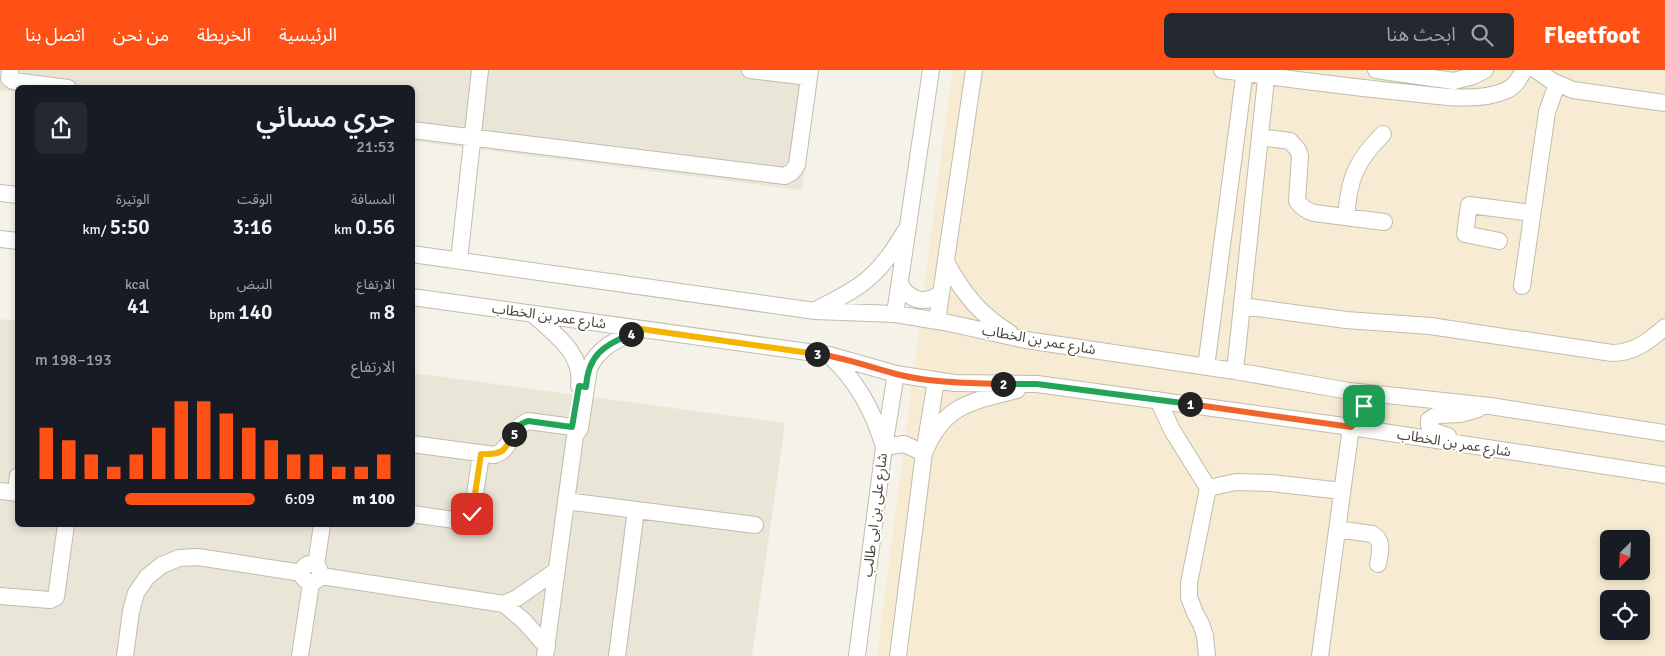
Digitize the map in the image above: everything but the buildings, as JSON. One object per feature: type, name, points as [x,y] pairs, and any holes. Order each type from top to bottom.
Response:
[{"type":"street","points":[[10,70],[9,78],[13,81],[44,85]]},
{"type":"street","points":[[459,260],[480,70]]},
{"type":"street","points":[[415,130],[785,176],[792,172],[797,165],[810,74],[750,70]]},
{"type":"street","points":[[895,314],[931,70]]},
{"type":"street","points":[[937,321],[974,70]]},
{"type":"street","points":[[1222,70],[1267,73],[1367,89],[1455,97],[1488,96],[1509,90],[1518,81],[1524,70]]},
{"type":"street","points":[[1367,89],[1370,70]]},
{"type":"street","points":[[1376,70],[1454,81],[1474,76],[1485,70]]},
{"type":"street","points":[[1536,70],[1558,84],[1573,90],[1665,104]]},
{"type":"street","points":[[1206,366],[1245,71]]},
{"type":"street","points":[[1235,371],[1267,73]]},
{"type":"street","points":[[1522,286],[1547,112],[1558,84]]},
{"type":"street","points":[[1346,217],[1348,193],[1355,171],[1367,151],[1383,134]]},
{"type":"street","points":[[1260,137],[1290,141],[1298,150],[1300,156],[1298,201],[1302,207],[1314,212],[1384,222]]},
{"type":"street","points":[[1229,191],[1254,194]]},
{"type":"street","points":[[0,193],[15,195]]},
{"type":"street","points":[[1499,241],[1465,234],[1469,205],[1532,213]]},
{"type":"street","points":[[815,311],[844,295],[870,277],[891,253],[909,226]]},
{"type":"street","points":[[0,239],[15,241]]},
{"type":"street","name":"شارع عمر بن الخطاب","points":[[415,254],[815,311],[895,314],[1026,340],[1206,366],[1349,391],[1490,406],[1665,433]]},
{"type":"street","points":[[946,262],[964,294],[974,306],[998,326],[1026,340]]},
{"type":"street","points":[[900,284],[907,294],[918,300],[931,299],[941,293]]},
{"type":"street","name":"شارع عمر بن الخطاب","points":[[415,297],[829,355],[896,374],[936,381],[1037,384],[1351,427],[1665,474]]},
{"type":"street","points":[[1242,306],[1346,320],[1430,326],[1612,353],[1620,353],[1636,348],[1665,327]]},
{"type":"street","points":[[533,314],[571,351],[580,371],[583,386]]},
{"type":"street","points":[[546,651],[583,386],[589,368],[598,352],[614,341],[641,329]]},
{"type":"street","points":[[829,355],[849,376],[866,401],[874,416],[884,447],[904,444],[924,452]]},
{"type":"street","name":"شارع على بن ابى طالب","points":[[857,656],[884,447],[896,374]]},
{"type":"street","points":[[898,656],[924,452],[936,381]]},
{"type":"street","points":[[924,452],[931,435],[943,420],[958,408],[1037,384]]},
{"type":"street","points":[[1320,656],[1351,427],[1362,418],[1365,411],[1361,403],[1349,391]]},
{"type":"street","points":[[1158,400],[1172,430],[1208,488],[1190,583],[1190,597],[1205,636],[1207,656]]},
{"type":"street","points":[[1485,448],[1434,432],[1428,424],[1433,416],[1460,414],[1490,406]]},
{"type":"street","points":[[415,444],[494,455],[505,450],[521,424],[528,421],[576,430]]},
{"type":"street","points":[[415,514],[461,521],[469,518],[472,514],[481,454]]},
{"type":"street","points":[[1208,488],[1236,482],[1342,491]]},
{"type":"street","points":[[566,501],[755,526]]},
{"type":"street","points":[[617,656],[636,510]]},
{"type":"street","points":[[0,596],[50,600],[56,597],[66,527]]},
{"type":"street","points":[[300,656],[312,574],[322,527]]},
{"type":"street","points":[[1337,529],[1377,536],[1380,540],[1378,564]]},
{"type":"street","points":[[124,656],[131,611],[136,593],[147,577],[162,565],[179,558],[198,557],[504,604],[524,621],[546,651]]},
{"type":"street","points":[[504,604],[517,598],[557,570]]},
{"type":"shaded area","points":[[0,70],[818,70],[802,190],[415,141],[415,85],[15,85],[15,92],[0,90]]},
{"type":"shaded area","points":[[952,70],[1665,70],[1665,656],[877,656]]},
{"type":"shaded area","points":[[0,319],[15,321],[15,527],[415,527],[415,373],[785,423],[752,656],[0,656]]},
{"type":"route","points":[[472,514],[481,454],[494,455],[505,450],[516,430],[521,424],[528,421],[572,427],[579,386],[586,387],[589,368],[598,352],[614,341],[641,329],[829,355],[896,374],[954,383],[1037,384],[1351,427],[1364,415],[1364,406]]}]
